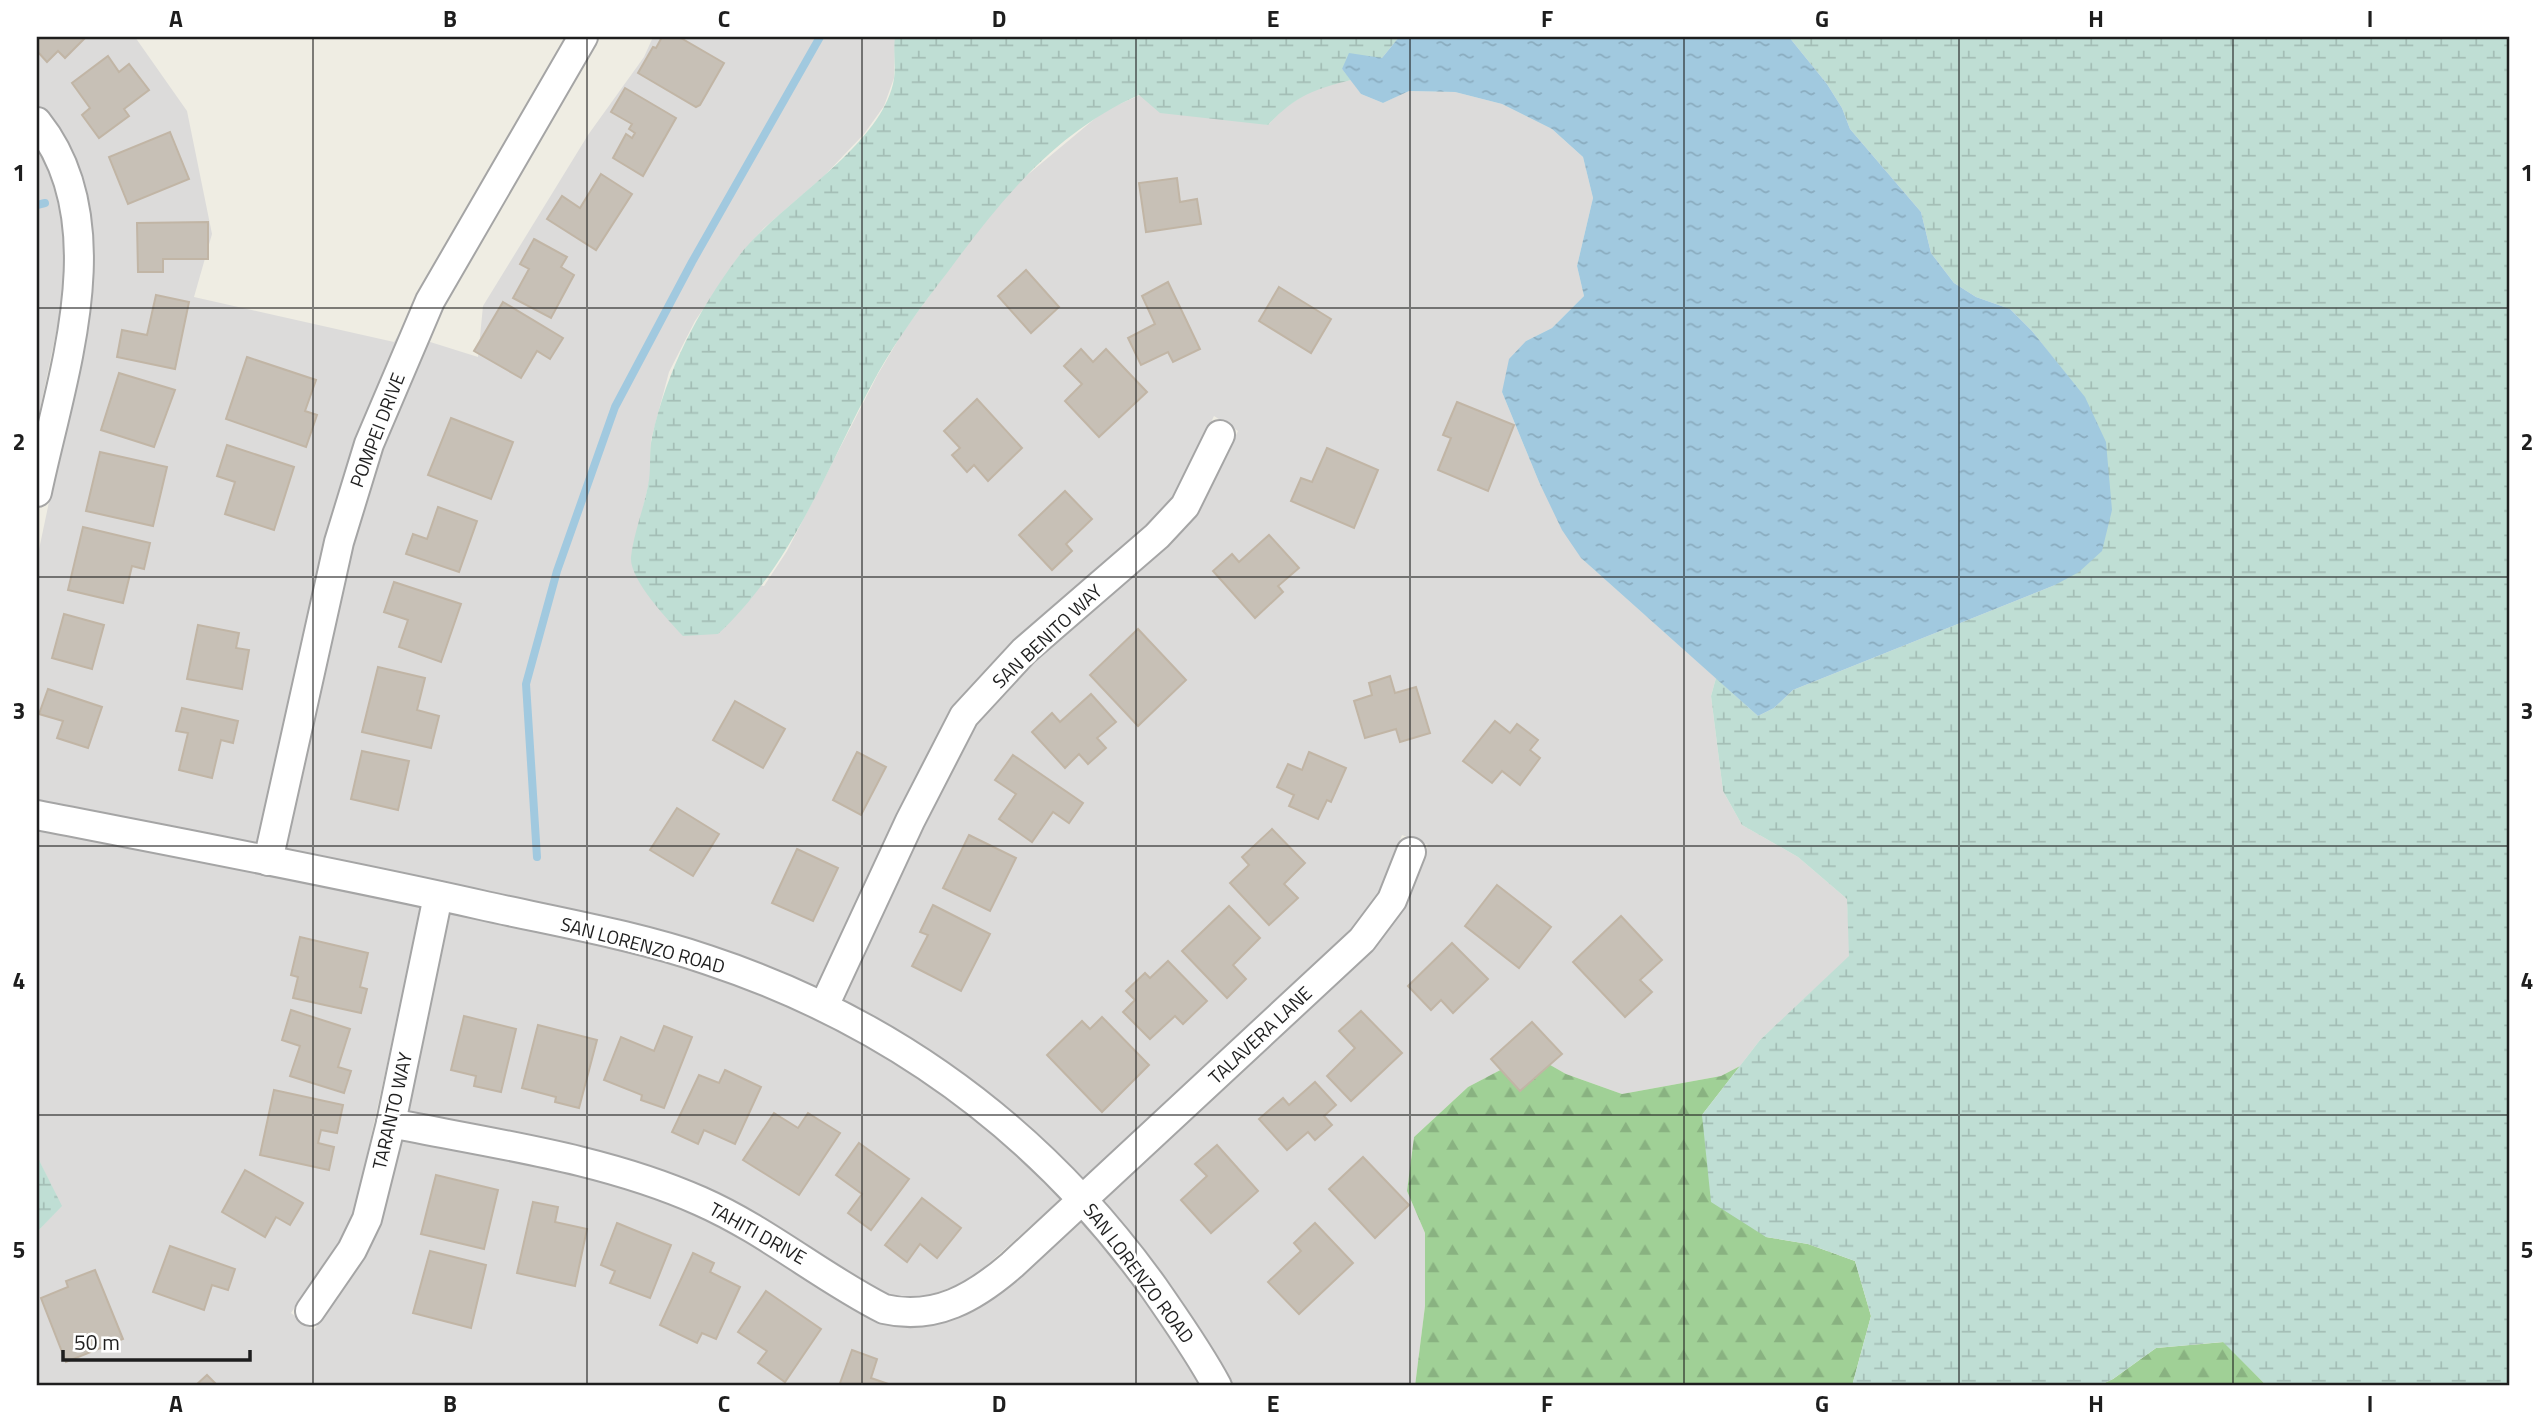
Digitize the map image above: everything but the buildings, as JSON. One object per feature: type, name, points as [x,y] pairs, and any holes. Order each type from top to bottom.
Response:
[{"type":"street","name":"POMPEI DRIVE","points":[[268,861],[339,542],[369,444],[430,301],[583,37]]},
{"type":"street","points":[[37,122],[66,175],[74,201],[80,252],[76,308],[37,492]]},
{"type":"street","name":"SAN BENITO WAY","points":[[824,1006],[910,821],[964,716],[1024,651],[1157,536],[1185,506],[1220,435]]},
{"type":"street","name":"SAN LORENZO ROAD","points":[[37,815],[438,895],[664,947],[745,973],[824,1006],[865,1026],[954,1083],[1083,1198],[1160,1298],[1217,1386]]},
{"type":"street","name":"TALAVERA LANE","points":[[1083,1198],[1362,940],[1392,900],[1411,852]]},
{"type":"street","name":"TARANTO WAY","points":[[310,1311],[360,1235],[391,1122],[438,895]]},
{"type":"street","name":"TAHITI DRIVE","points":[[391,1122],[602,1167],[671,1190],[730,1216],[799,1255],[873,1303],[896,1312],[929,1311],[965,1300],[1012,1265],[1083,1198]]},
{"type":"shaded area","points":[[37,37],[135,37],[187,111],[212,234],[194,297],[394,342],[400,332],[356,438],[326,537],[257,845],[37,801],[37,559],[89,312],[94,253],[87,201],[51,120],[37,103]]},
{"type":"shaded area","points":[[653,37],[895,37],[894,78],[884,106],[864,134],[824,176],[764,228],[739,256],[695,321],[669,372],[651,440],[650,478],[631,560],[764,586],[787,551],[878,374],[903,332],[989,214],[1019,182],[1104,111],[1140,95],[1268,125],[1283,109],[1313,89],[1351,80],[1361,94],[1383,103],[1408,91],[1455,92],[1502,104],[1552,129],[1583,157],[1593,198],[1577,266],[1584,296],[1552,328],[1526,341],[1502,392],[1539,482],[1581,558],[1716,678],[1711,696],[1723,791],[1742,825],[1798,857],[1847,899],[1850,956],[1760,1040],[1740,1066],[1721,1076],[1622,1094],[1566,1074],[1531,1054],[1468,1087],[1414,1137],[1407,1191],[1425,1233],[1425,1306],[1415,1386],[1232,1386],[1218,1359],[1178,1300],[1102,1200],[1373,950],[1405,907],[1428,845],[1402,835],[1380,892],[1352,930],[1082,1179],[960,1072],[871,1015],[842,1000],[922,829],[976,725],[1034,661],[1166,547],[1198,513],[1238,431],[1214,416],[1174,497],[1147,526],[1015,640],[952,709],[897,814],[816,988],[707,946],[428,878],[284,851],[352,547],[382,450],[427,341],[478,357],[483,306],[588,135],[644,57]]},
{"type":"shaded area","points":[[37,145],[61,203],[67,251],[62,304],[37,424]]},
{"type":"shaded area","points":[[37,828],[422,906],[354,1213],[340,1242],[291,1313],[314,1330],[373,1241],[385,1208],[401,1138],[600,1181],[668,1202],[725,1228],[883,1322],[897,1326],[934,1324],[973,1312],[1006,1289],[1083,1218],[1157,1314],[1202,1386],[37,1386],[37,1232],[61,1206],[37,1156]]},
{"type":"shaded area","points":[[449,912],[661,960],[742,985],[860,1038],[946,1093],[1063,1197],[970,1280],[925,1297],[888,1296],[770,1222],[705,1189],[407,1112]]},
{"type":"green space","points":[[895,37],[1399,37],[1382,58],[1342,69],[1351,80],[1305,95],[1268,125],[1160,113],[1139,95],[1081,128],[1055,149],[1031,171],[988,220],[902,334],[878,373],[808,511],[769,575],[745,606],[718,634],[683,636],[659,610],[643,587],[632,566],[631,557],[649,480],[652,437],[666,388],[697,320],[738,257],[871,128],[886,104],[894,79]]},
{"type":"green space","points":[[1789,37],[2509,37],[2509,1386],[2267,1386],[2223,1342],[2156,1348],[2113,1379],[2098,1386],[1852,1386],[1871,1316],[1855,1261],[1808,1244],[1766,1237],[1711,1202],[1702,1115],[1760,1040],[1849,956],[1847,899],[1798,857],[1742,825],[1723,791],[1711,696],[1716,678],[1758,716],[1774,708],[1793,690],[2055,585],[2084,397],[2032,331],[2010,309],[1976,297],[1954,283],[1931,253],[1921,212],[1850,129],[1842,108],[1827,84]]},
{"type":"green space","points":[[1531,1054],[1566,1074],[1622,1094],[1721,1076],[1740,1066],[1702,1115],[1766,1237],[1808,1244],[1855,1261],[1871,1316],[1852,1386],[1415,1386],[1425,1306],[1425,1233],[1407,1191],[1414,1137],[1468,1087]]},
{"type":"green space","points":[[37,1156],[62,1206],[37,1232]]},
{"type":"green space","points":[[2224,1342],[2267,1386],[2098,1386],[2113,1379],[2156,1348]]},
{"type":"water","points":[[1399,37],[1789,37],[1827,84],[1842,108],[1850,129],[1921,212],[1931,253],[1954,283],[1976,297],[2010,309],[2032,331],[2085,397],[2106,442],[2112,510],[2102,551],[2079,572],[2055,585],[1793,690],[1774,708],[1758,716],[1581,558],[1562,530],[1539,482],[1502,392],[1509,359],[1526,341],[1552,328],[1584,296],[1577,266],[1593,198],[1583,157],[1552,129],[1502,104],[1455,92],[1409,91],[1383,103],[1361,94],[1342,69],[1349,53],[1382,58]]},
{"type":"waterway","points":[[537,857],[526,684],[557,571],[615,407],[692,262],[820,37]]},
{"type":"waterway","points":[[37,205],[45,203]]}]
